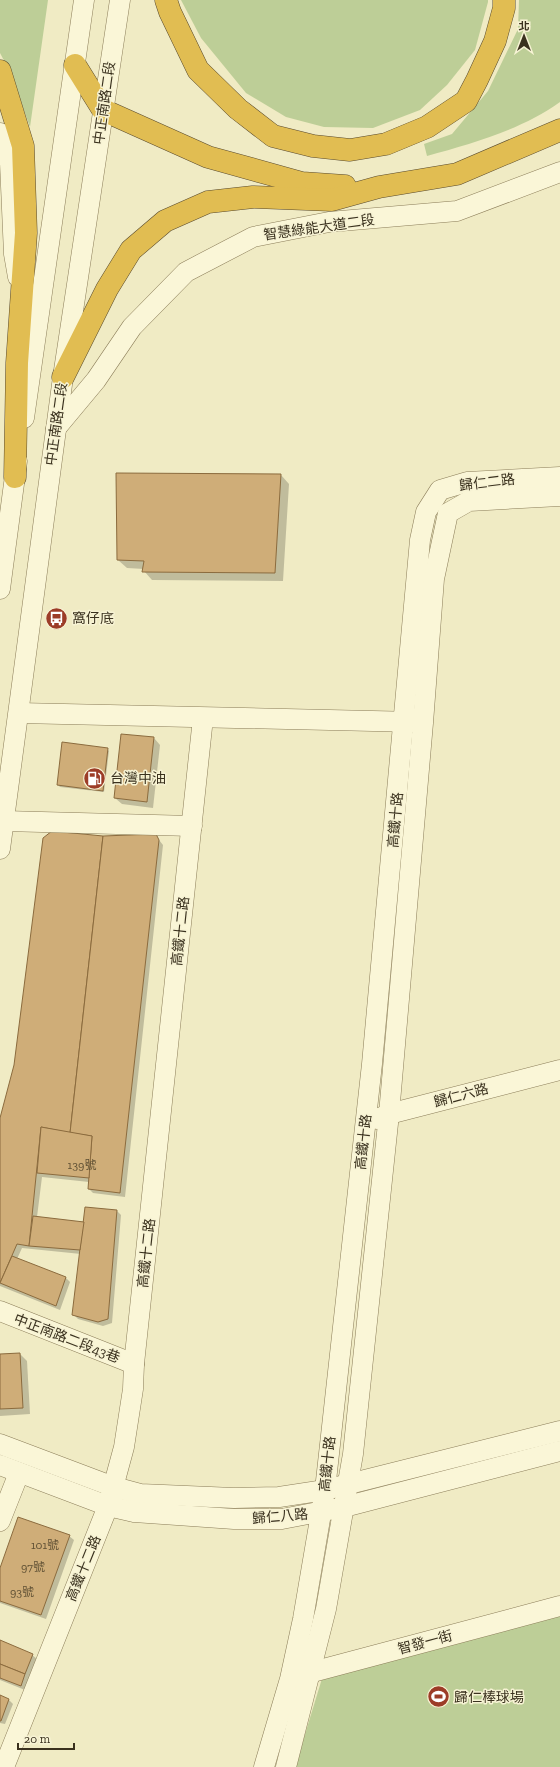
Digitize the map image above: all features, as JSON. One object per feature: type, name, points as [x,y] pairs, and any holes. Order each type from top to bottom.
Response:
[{"type":"highway","points":[[166,0],[170,12],[198,70],[238,109],[273,136],[313,146],[350,150],[386,144],[427,127],[466,101],[495,42],[504,8],[504,0]]},
{"type":"highway","points":[[75,65],[103,110],[208,157],[302,183],[379,187]]},
{"type":"highway","points":[[0,71],[23,146],[26,233],[16,363],[15,477]]},
{"type":"highway","points":[[63,377],[107,289],[131,250],[165,221],[208,202],[253,197],[332,200],[379,187],[457,174],[560,130]]},
{"type":"street","points":[[0,589],[84,0]]},
{"type":"street","name":"中正南路二段","points":[[0,849],[63,377],[120,0]]},
{"type":"street","points":[[0,133],[10,163],[14,254],[21,290]]},
{"type":"street","name":"智慧綠能大道二段","points":[[56,428],[96,380],[132,327],[186,272],[254,237],[329,222],[457,211],[560,172]]},
{"type":"street","name":"歸仁二路","points":[[426,512],[440,490],[467,482],[560,477]]},
{"type":"street","name":"歸仁二路","points":[[442,538],[448,513],[469,501],[560,496]]},
{"type":"street","name":"高鐵十路","points":[[286,1767],[312,1672],[326,1609],[353,1454],[389,1114],[414,722],[420,540],[426,512]]},
{"type":"street","name":"高鐵十路","points":[[264,1767],[290,1679],[303,1619],[311,1564],[325,1490],[372,1064],[414,722],[434,579],[442,538]]},
{"type":"street","points":[[18,713],[414,722]]},
{"type":"street","name":"高鐵十二路","points":[[4,1767],[108,1506],[124,1447],[133,1389],[134,1364],[203,718]]},
{"type":"street","points":[[4,821],[192,826]]},
{"type":"street","name":"歸仁六路","points":[[365,1125],[389,1114],[560,1070]]},
{"type":"street","name":"中正南路二段43巷","points":[[0,1311],[134,1364]]},
{"type":"street","name":"歸仁八路","points":[[0,1444],[114,1487],[140,1494],[234,1498],[279,1497],[348,1486],[560,1431]]},
{"type":"street","name":"歸仁八路","points":[[0,1465],[108,1506],[155,1514],[234,1519],[282,1519],[344,1507],[560,1451]]},
{"type":"street","points":[[0,1521],[19,1473]]},
{"type":"street","name":"智發一街","points":[[290,1679],[560,1606]]},
{"type":"green space","points":[[0,0],[48,0],[30,127],[9,70],[0,53]]},
{"type":"green space","points":[[181,0],[488,0],[488,2],[475,50],[447,85],[420,110],[373,128],[324,127],[286,117],[246,93],[201,38]]},
{"type":"green space","points":[[519,0],[560,0],[560,102],[545,112],[496,135],[427,156],[424,144],[452,134],[488,91],[518,29]]},
{"type":"green space","name":"歸仁棒球場","points":[[560,1613],[560,1767],[295,1767],[324,1672]]},
{"type":"building","points":[[116,473],[281,474],[275,573],[142,572],[144,561],[117,560]]},
{"type":"building","points":[[121,734],[154,737],[147,802],[114,798]]},
{"type":"building","points":[[62,742],[108,748],[103,791],[57,785]]},
{"type":"building","points":[[52,831],[103,836],[70,1133],[41,1127],[29,1246],[17,1244],[0,1283],[0,1118],[14,1065],[43,838]]},
{"type":"building","points":[[156,834],[159,840],[120,1193],[88,1189],[92,1136],[70,1133],[103,836]]},
{"type":"building","points":[[41,1127],[92,1136],[89,1178],[37,1173]]},
{"type":"building","points":[[85,1207],[117,1210],[108,1319],[98,1322],[72,1315]]},
{"type":"building","points":[[33,1216],[84,1222],[80,1250],[29,1246]]},
{"type":"building","points":[[12,1256],[66,1277],[56,1306],[0,1283]]},
{"type":"building","points":[[20,1353],[23,1408],[0,1409],[0,1354]]},
{"type":"building","points":[[18,1517],[70,1535],[41,1615],[0,1601],[0,1568]]},
{"type":"building","points":[[0,1640],[33,1654],[25,1674],[0,1664]]},
{"type":"building","points":[[0,1664],[25,1674],[21,1686],[0,1678]]},
{"type":"building","points":[[0,1695],[9,1699],[1,1721],[0,1721]]},
{"type":"place","name":"窩仔底","points":[[57,618]]},
{"type":"place","name":"台灣中油","points":[[95,778]]},
{"type":"place","name":"歸仁棒球場","points":[[438,1697]]}]
